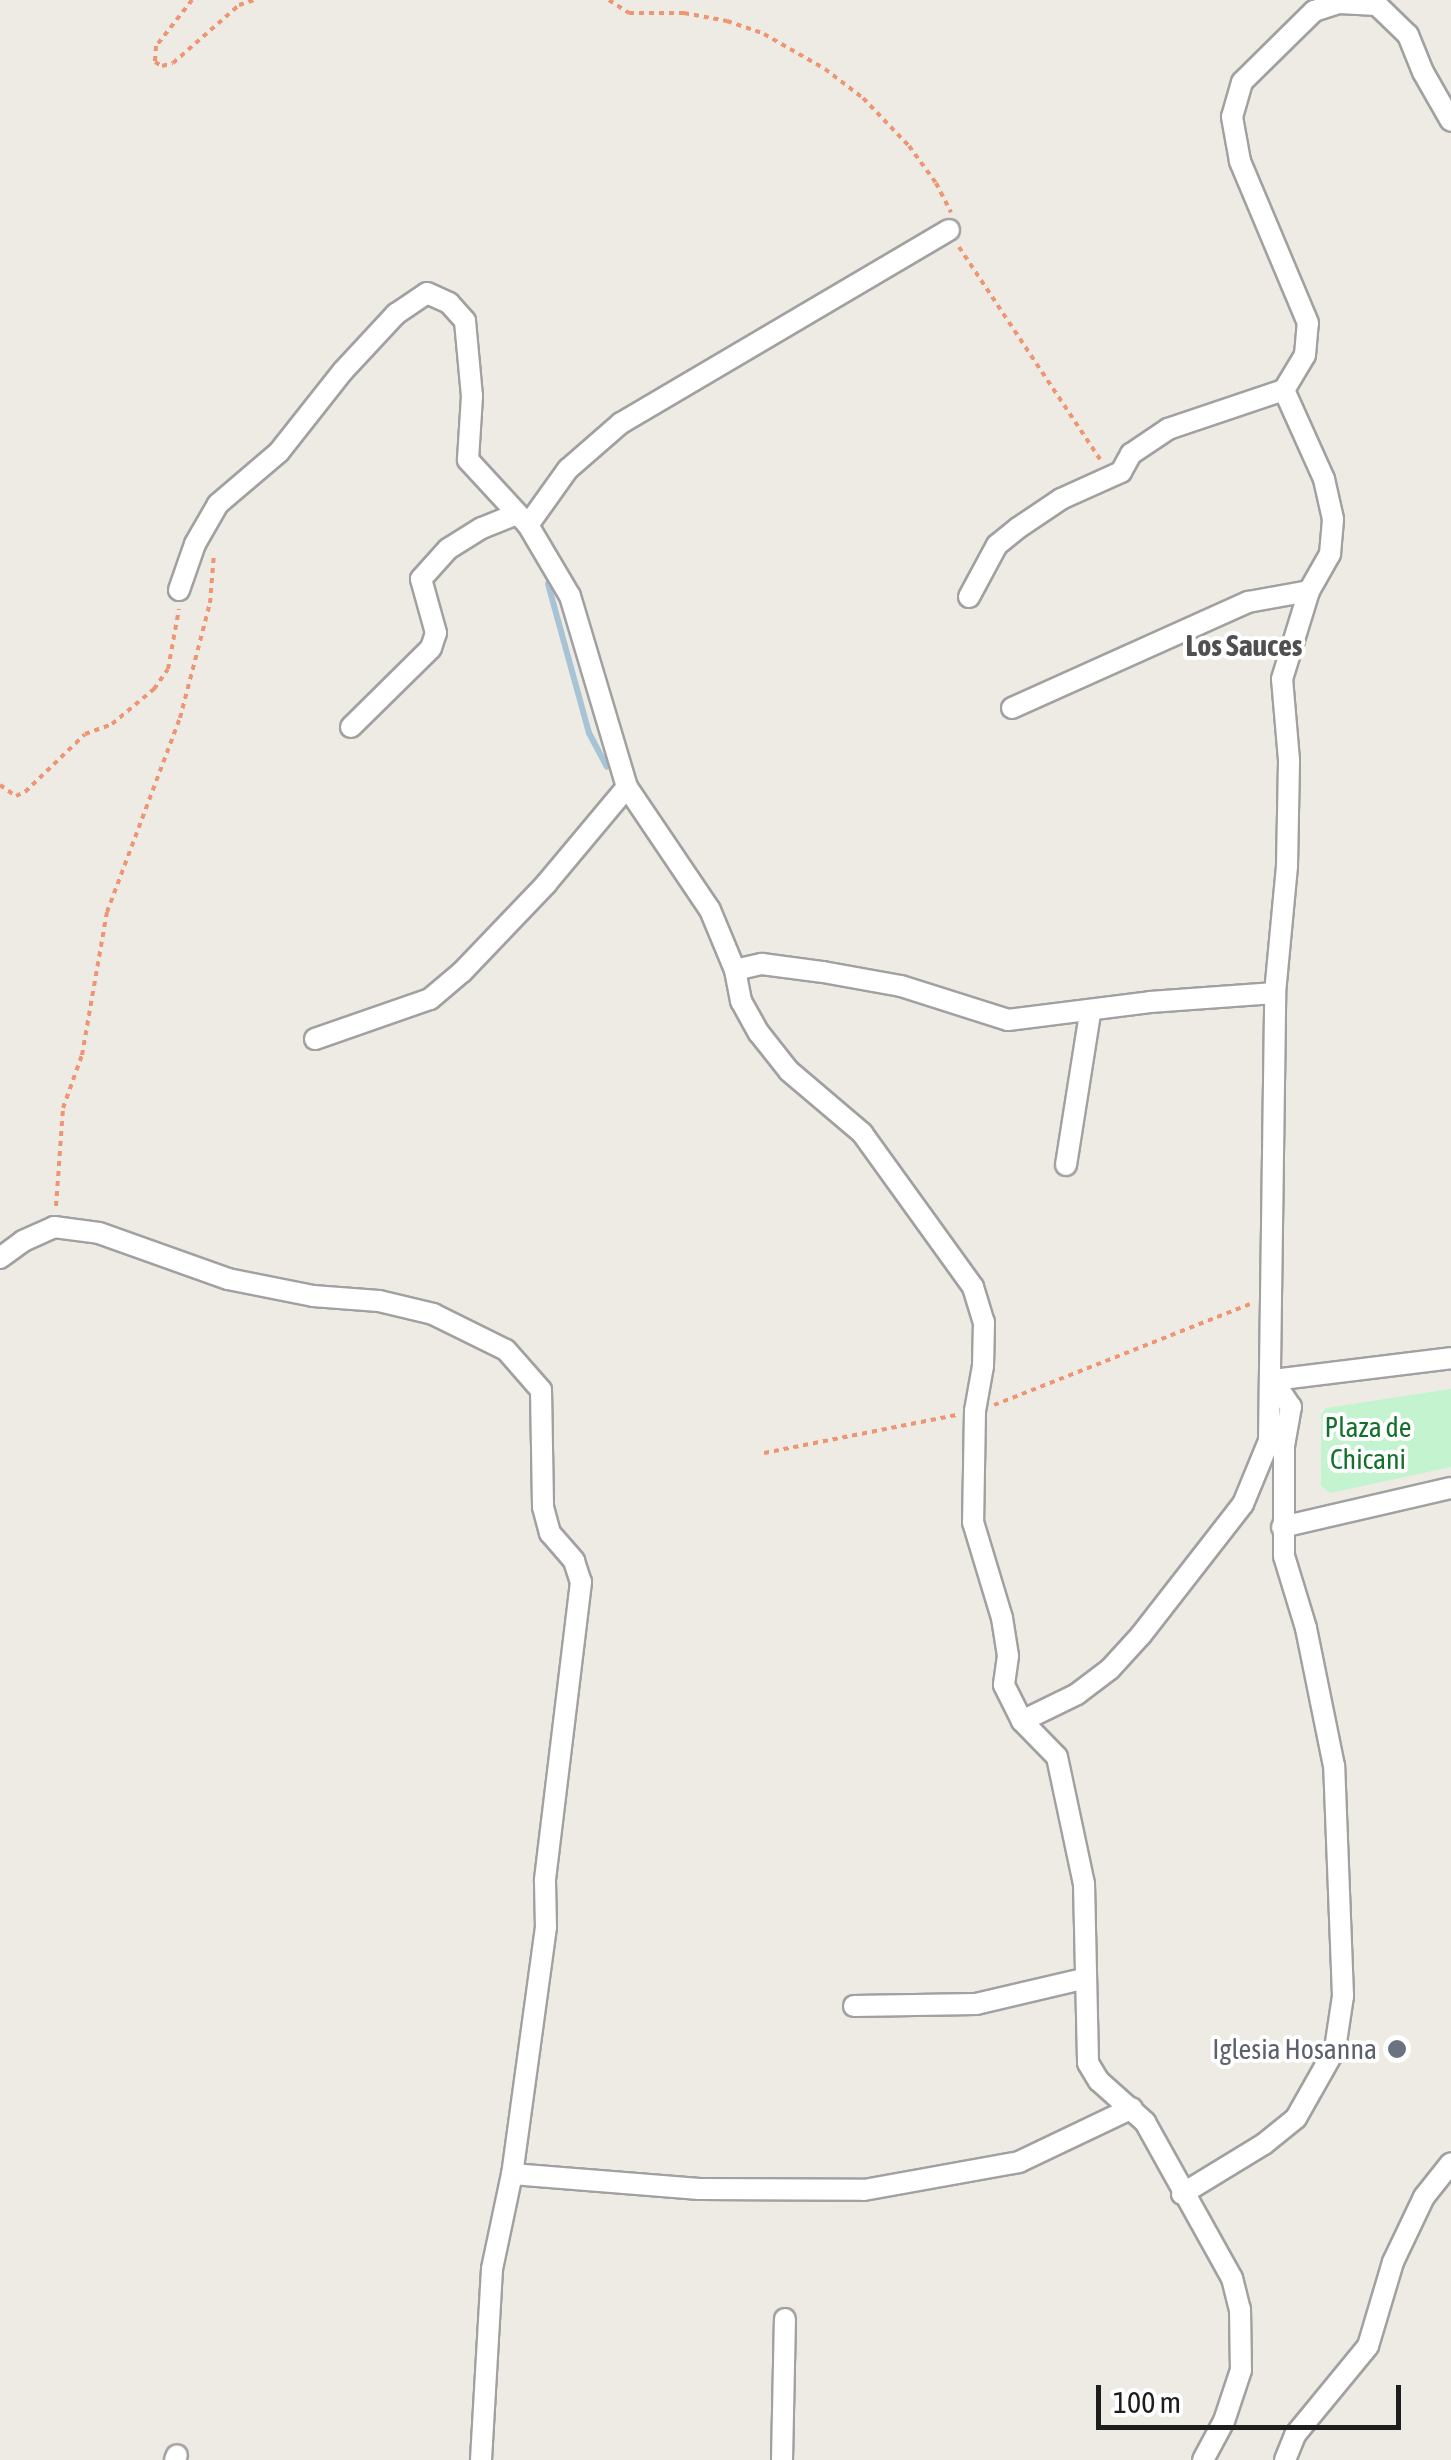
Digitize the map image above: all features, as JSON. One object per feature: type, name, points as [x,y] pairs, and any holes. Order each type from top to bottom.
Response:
[{"type":"street","points":[[969,597],[997,544],[1062,499],[1121,472],[1131,454],[1168,428],[1284,390],[1306,354],[1308,323],[1240,161],[1232,117],[1242,82],[1310,5],[1378,5],[1408,35],[1422,72],[1451,121]]},
{"type":"street","points":[[351,727],[432,648],[436,634],[421,579],[448,549],[482,528],[522,520],[568,469],[620,423],[949,230]]},
{"type":"street","points":[[179,590],[195,544],[218,504],[279,452],[343,371],[396,314],[427,294],[449,302],[465,320],[472,396],[468,460],[522,520],[570,596],[626,788],[710,910],[735,970],[741,1001],[759,1033],[789,1071],[862,1133],[973,1287],[984,1322],[984,1366],[976,1411],[973,1522],[1002,1618],[1008,1656],[1004,1685],[1022,1722],[1057,1757],[1084,1884],[1088,2063],[1100,2081],[1132,2108],[1159,2146],[1182,2194],[1232,2278],[1240,2309],[1241,2370],[1224,2421],[1203,2460]]},
{"type":"street","points":[[1022,1722],[1077,1694],[1110,1669],[1243,1504],[1269,1440],[1273,1380],[1269,1297],[1275,993],[1288,848],[1289,760],[1282,679],[1309,591],[1330,554],[1333,519],[1324,479],[1284,390]]},
{"type":"street","points":[[1012,708],[1248,602],[1309,591]]},
{"type":"street","points":[[315,1039],[430,999],[462,972],[546,884],[626,788]]},
{"type":"street","points":[[735,970],[762,964],[901,986],[1008,1020],[1090,1013],[1150,1002],[1275,993]]},
{"type":"street","points":[[1066,1165],[1090,1013]]},
{"type":"street","points":[[0,1258],[23,1241],[54,1227],[99,1234],[228,1279],[313,1296],[379,1301],[433,1314],[506,1350],[541,1390],[542,1506],[550,1534],[574,1561],[581,1582],[545,1881],[546,1926],[512,2174],[492,2269],[481,2460]]},
{"type":"street","points":[[1273,1380],[1451,1358]]},
{"type":"street","points":[[1182,2194],[1264,2144],[1296,2118],[1336,2050],[1343,1996],[1334,1766],[1306,1628],[1284,1556],[1284,1446],[1291,1407],[1273,1380]]},
{"type":"street","points":[[1282,1527],[1451,1488]]},
{"type":"street","points":[[854,2006],[976,2004],[1084,1979]]},
{"type":"street","points":[[512,2174],[700,2189],[864,2190],[1019,2162],[1132,2108]]},
{"type":"street","points":[[1285,2460],[1295,2435],[1368,2346],[1393,2262],[1424,2197],[1451,2163]]},
{"type":"street","points":[[782,2460],[785,2319]]},
{"type":"path","points":[[192,0],[156,46],[156,62],[162,66],[173,63],[239,5],[254,0]]},
{"type":"path","points":[[609,0],[630,12],[684,13],[727,21],[764,34],[825,69],[864,98],[909,146],[948,202],[953,223],[949,230],[1060,396],[1094,455],[1121,472]]},
{"type":"path","points":[[54,1227],[63,1108],[82,1055],[107,912],[180,718],[210,603],[215,544]]},
{"type":"path","points":[[0,785],[16,796],[25,792],[86,734],[112,724],[154,689],[168,669],[175,646],[179,590]]},
{"type":"path","points":[[764,1453],[976,1411],[1061,1382],[1126,1351],[1269,1297]]},
{"type":"green space","name":"Plaza de Chicani","points":[[1451,1389],[1451,1467],[1330,1493],[1321,1486],[1321,1415],[1326,1408]]},
{"type":"waterway","points":[[548,584],[589,733],[607,767]]},
{"type":"place","name":"Iglesia Hosanna","points":[[1397,2049]]},
{"type":"district","name":"Los Sauces","points":[[1244,645]]}]
